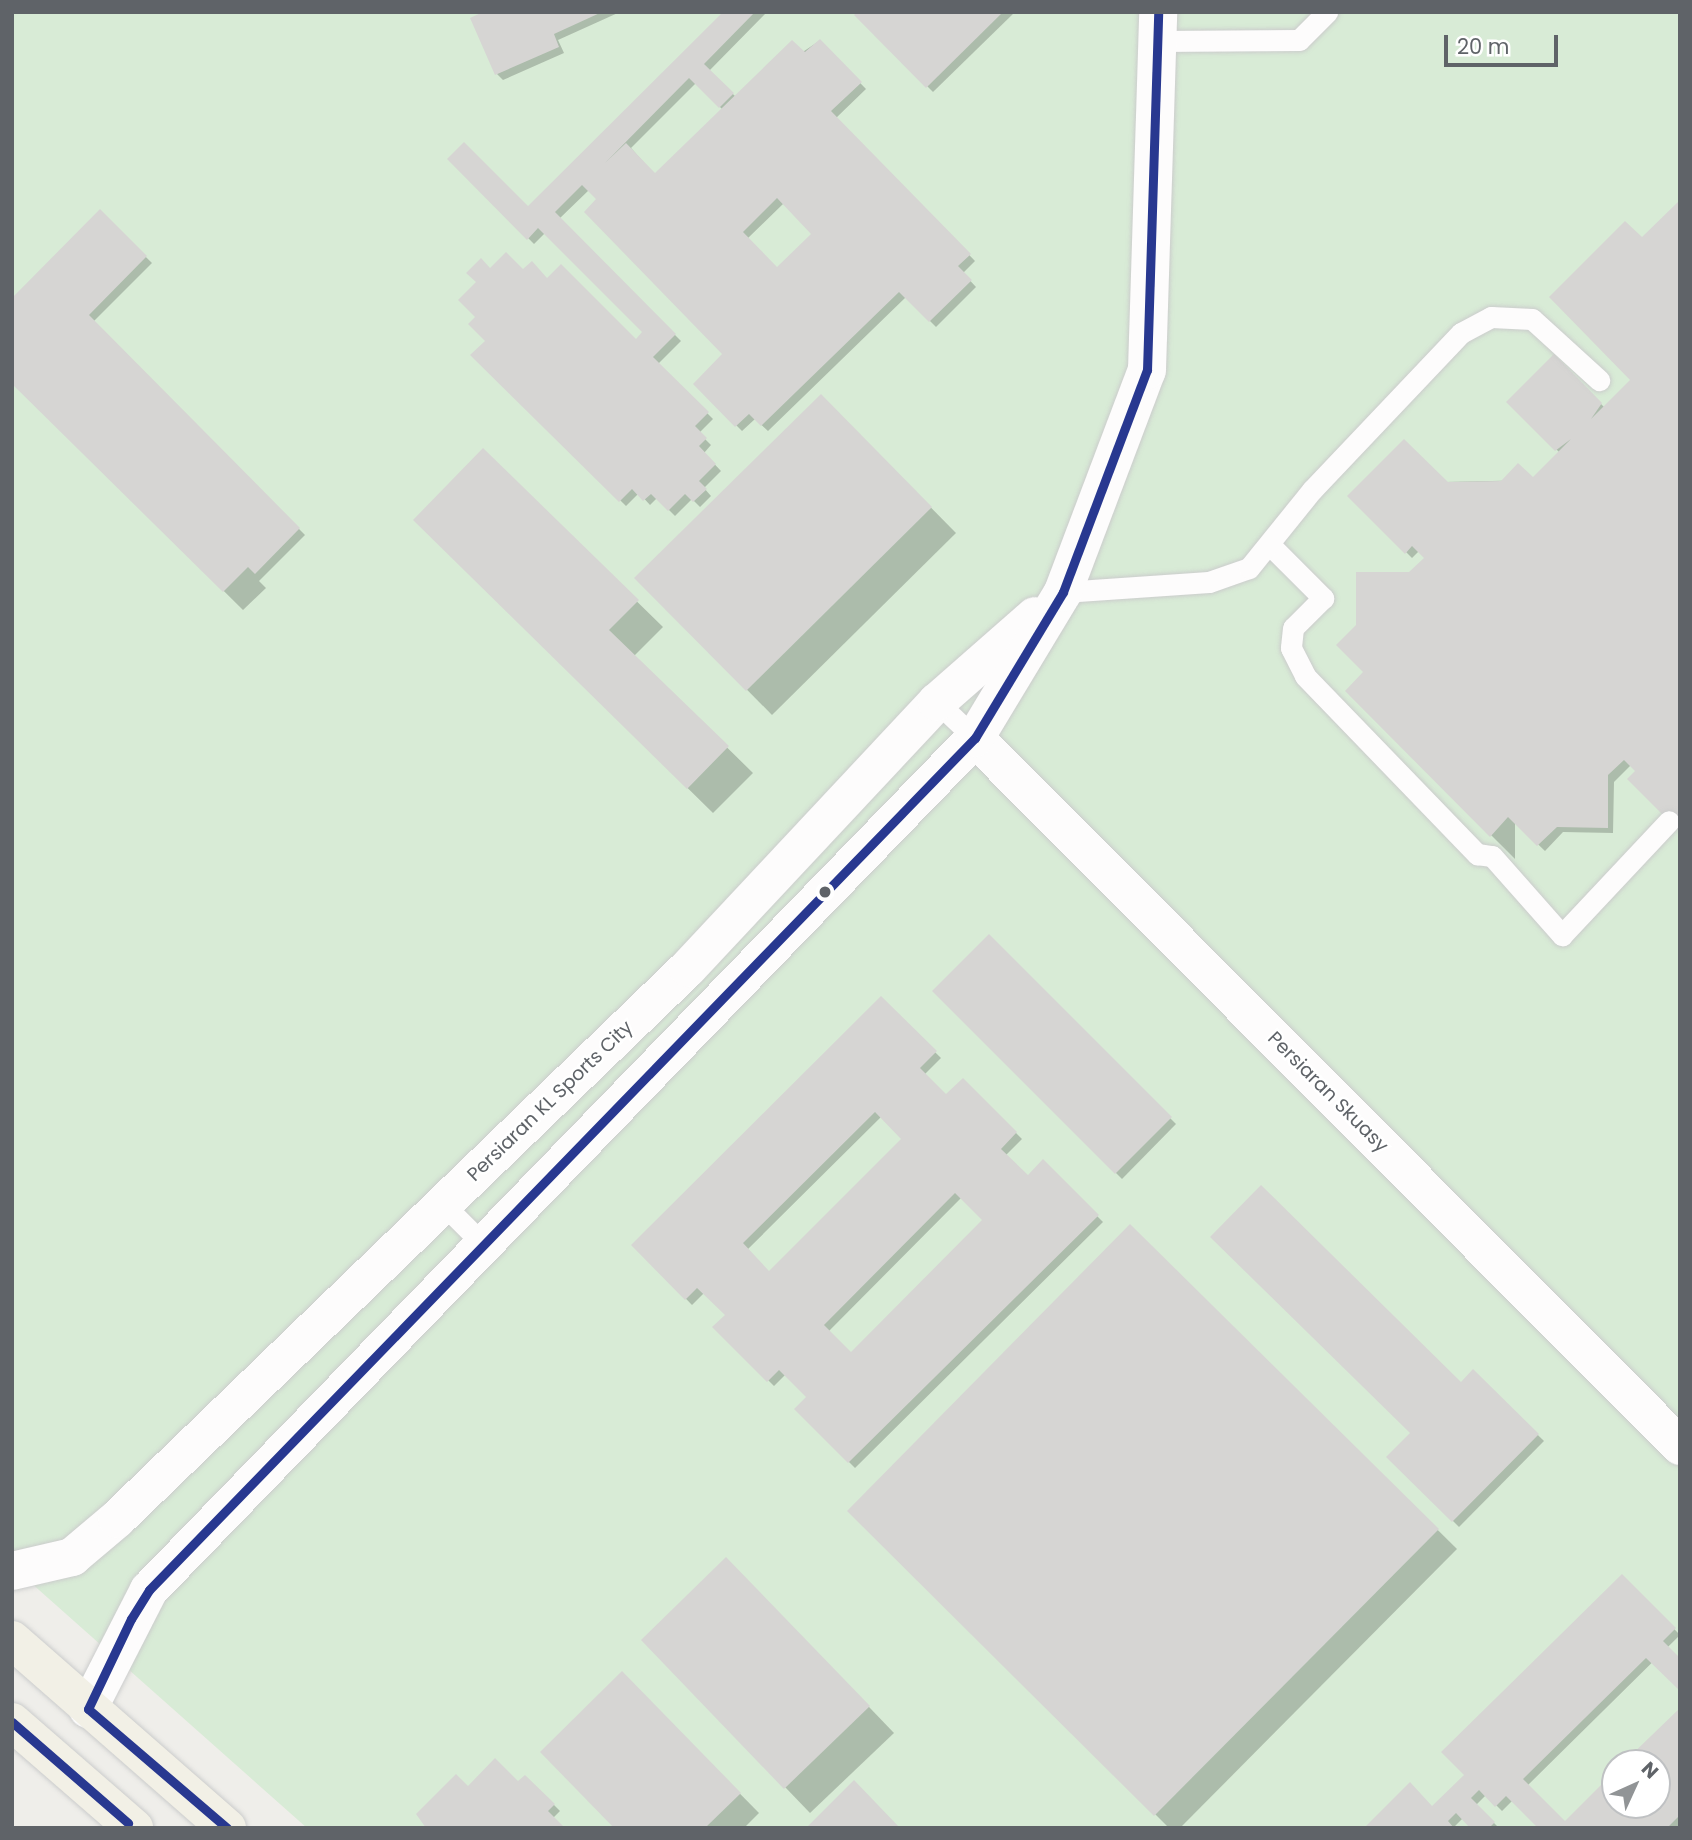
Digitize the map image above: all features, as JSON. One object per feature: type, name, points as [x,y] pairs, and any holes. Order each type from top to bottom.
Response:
[{"type":"highway","points":[[12,1640],[227,1828]]},
{"type":"highway","points":[[12,1723],[134,1828]]},
{"type":"street","name":"Persiaran KL Sports City","points":[[88,1709],[149,1590],[975,738],[1063,592],[1147,370],[1158,26]]},
{"type":"street","name":"Persiaran KL Sports City","points":[[12,1571],[72,1557],[117,1519],[688,968],[937,702],[1063,592]]},
{"type":"street","name":"Persiaran Skuasy","points":[[975,738],[1680,1446]]},
{"type":"lane","points":[[1158,26],[1299,40],[1327,12]]},
{"type":"lane","points":[[1063,592],[1209,582],[1249,568],[1271,546],[1312,490],[1452,342],[1491,317],[1532,318],[1599,380]]},
{"type":"lane","points":[[1271,546],[1323,598],[1293,628],[1291,648],[1306,676],[1476,854],[1492,856],[1563,935],[1670,821]]},
{"type":"lane","points":[[937,702],[975,738]]},
{"type":"lane","points":[[443,1204],[484,1245]]},
{"type":"green space","points":[[12,12],[1680,12],[1680,1828],[307,1828],[12,1566]]},
{"type":"building","points":[[483,12],[602,12],[554,34],[559,47],[495,75],[470,18]]},
{"type":"building","points":[[723,12],[755,12],[704,64],[734,93],[719,108],[689,78],[605,163],[626,143],[655,173],[792,40],[805,52],[820,39],[862,82],[831,111],[971,254],[958,266],[972,280],[929,322],[899,292],[761,426],[749,414],[735,427],[693,384],[722,354],[584,212],[596,199],[582,185],[555,212],[676,334],[653,357],[709,412],[695,426],[707,438],[699,446],[716,464],[699,481],[707,489],[693,502],[685,494],[668,511],[651,494],[643,501],[632,489],[619,502],[470,355],[485,341],[468,324],[475,317],[458,300],[476,282],[466,273],[481,258],[490,268],[506,252],[523,269],[532,261],[547,278],[561,264],[636,339],[642,332],[538,228],[527,240],[447,159],[464,142],[528,206]],"holes":[[[777,198],[811,234],[777,267],[743,232]]]},
{"type":"building","points":[[857,12],[1003,12],[926,88],[854,15]]},
{"type":"building","points":[[1680,200],[1680,832],[1627,779],[1635,771],[1624,760],[1608,775],[1608,828],[1557,827],[1537,846],[1508,817],[1490,837],[1345,691],[1363,672],[1336,645],[1356,625],[1356,572],[1409,572],[1424,558],[1412,546],[1405,554],[1347,496],[1404,439],[1448,482],[1501,481],[1518,463],[1533,477],[1571,439],[1555,451],[1506,402],[1554,354],[1602,403],[1591,419],[1630,380],[1549,297],[1625,221],[1642,237]]},
{"type":"building","points":[[100,209],[147,256],[89,315],[300,528],[255,574],[248,567],[223,592],[12,384],[12,298]]},
{"type":"building","points":[[821,394],[932,507],[746,691],[634,578]]},
{"type":"building","points":[[483,448],[639,600],[609,630],[729,746],[687,789],[413,520]]},
{"type":"building","points":[[989,934],[1172,1117],[1115,1174],[932,991]]},
{"type":"building","points":[[881,996],[937,1051],[920,1068],[946,1094],[963,1078],[1017,1132],[1001,1149],[1028,1175],[1043,1159],[1099,1215],[848,1463],[794,1409],[806,1397],[779,1370],[767,1382],[712,1327],[725,1315],[697,1288],[685,1300],[631,1245]],"holes":[[[875,1112],[901,1139],[769,1271],[743,1243]],[[955,1193],[982,1220],[851,1352],[824,1325]]]},
{"type":"building","points":[[1261,1185],[1461,1382],[1473,1369],[1539,1434],[1452,1522],[1386,1457],[1410,1433],[1210,1237]]},
{"type":"building","points":[[1130,1224],[1439,1529],[1154,1816],[847,1511]]},
{"type":"building","points":[[726,1557],[870,1706],[784,1789],[641,1640]]},
{"type":"building","points":[[1622,1574],[1676,1628],[1663,1641],[1680,1658],[1680,1691],[1646,1658],[1523,1779],[1565,1821],[1601,1785],[1601,1819],[1671,1819],[1671,1749],[1638,1749],[1680,1708],[1680,1815],[1667,1828],[1538,1828],[1506,1796],[1495,1807],[1479,1790],[1471,1798],[1495,1822],[1489,1828],[1470,1828],[1456,1813],[1448,1821],[1454,1828],[1364,1828],[1410,1782],[1432,1806],[1464,1775],[1441,1752]]},
{"type":"building","points":[[622,1671],[741,1793],[705,1828],[614,1828],[540,1752]]},
{"type":"building","points":[[495,1758],[518,1781],[525,1775],[555,1804],[548,1811],[565,1828],[426,1828],[416,1814],[456,1774],[468,1786]]},
{"type":"building","points":[[854,1780],[900,1828],[806,1828]]},
{"type":"transit line","points":[[227,1828],[88,1709],[131,1619],[149,1590],[975,738],[1063,592],[1147,370],[1158,12]]},
{"type":"transit line","points":[[12,1722],[128,1823]]}]
